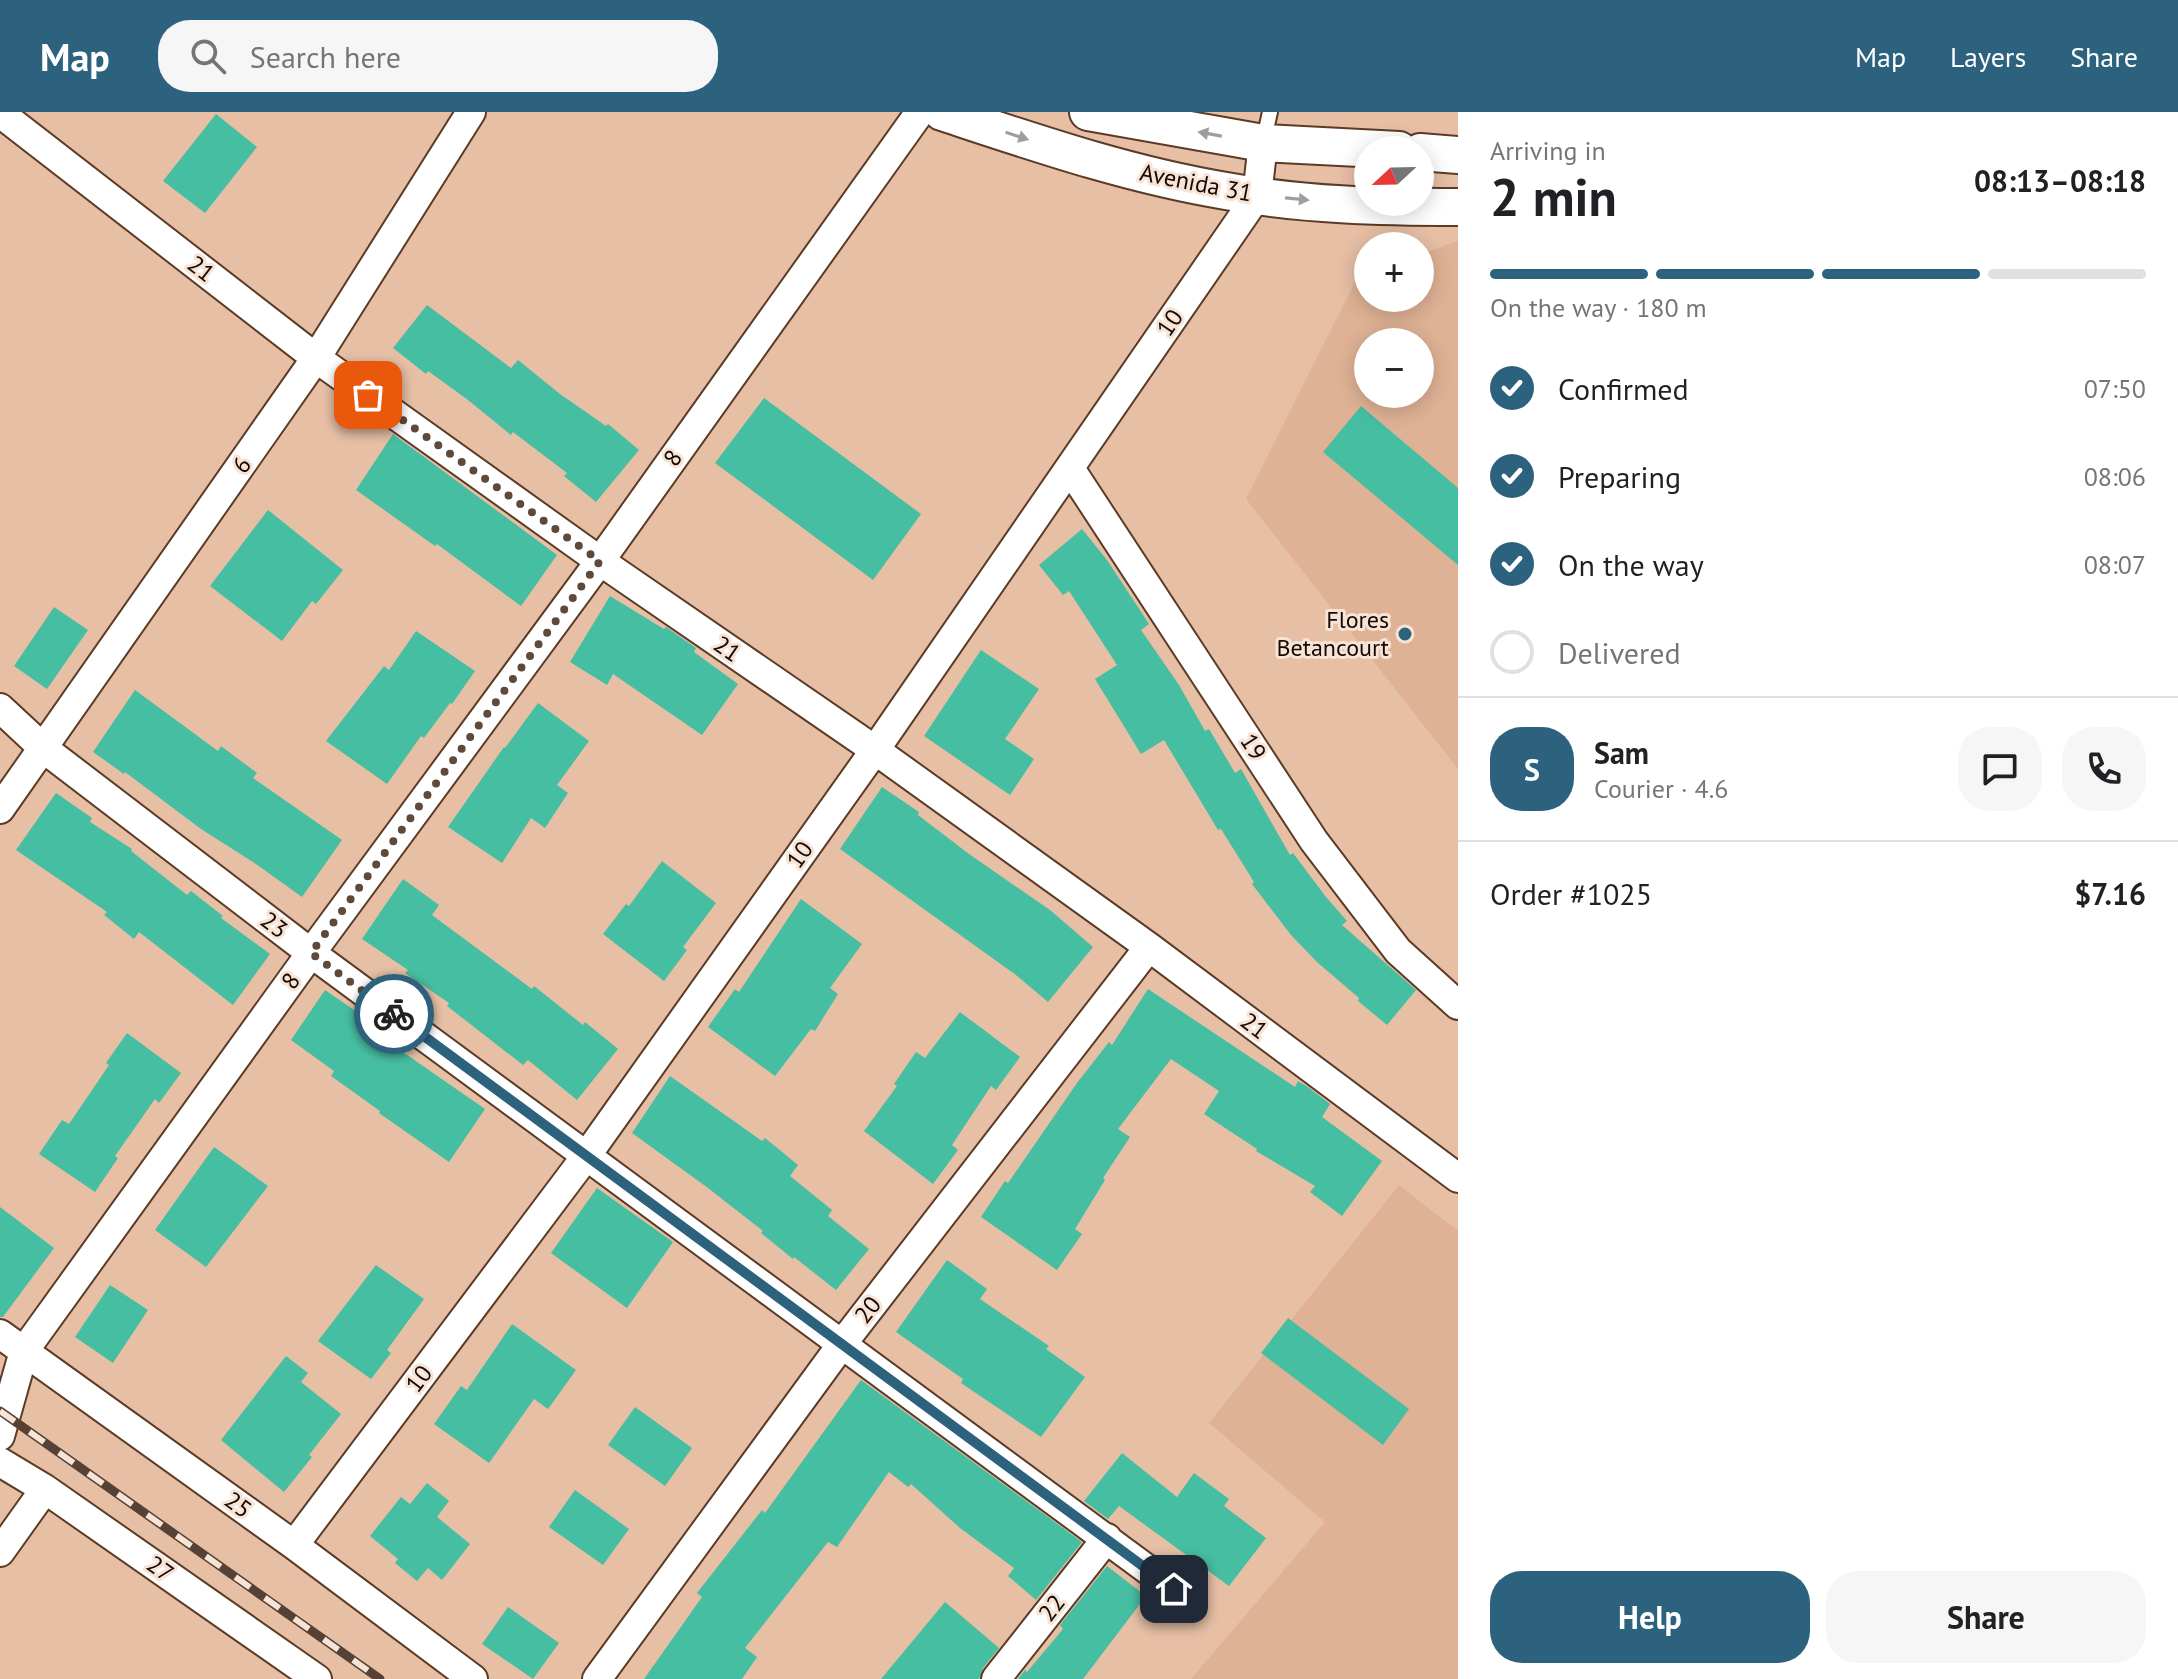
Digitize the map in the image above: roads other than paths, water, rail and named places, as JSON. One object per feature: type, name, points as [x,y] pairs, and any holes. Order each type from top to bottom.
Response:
[{"type":"street","name":"6","points":[[0,809],[316,358],[471,112]]},
{"type":"street","name":"8","points":[[0,1436],[24,1351],[311,953],[600,561],[920,112]]},
{"type":"street","name":"Avenida 31","points":[[942,112],[1096,163],[1257,196],[1390,207],[1458,207]]},
{"type":"street","name":"Avenida 31","points":[[1088,112],[1267,128],[1354,142]]},
{"type":"street","name":"21","points":[[0,113],[316,358],[600,561],[875,750],[1149,947],[1458,1178]]},
{"type":"street","name":"10","points":[[294,1545],[587,1155],[1071,470],[1257,196],[1267,128]]},
{"type":"street","points":[[1434,153],[1458,155]]},
{"type":"street","name":"19","points":[[1071,470],[1314,841],[1398,951],[1458,1005]]},
{"type":"street","name":"23","points":[[0,708],[43,748],[311,953],[1174,1589]]},
{"type":"street","name":"20","points":[[597,1679],[842,1344],[1149,947]]},
{"type":"street","name":"25","points":[[0,1334],[294,1545],[473,1679]]},
{"type":"street","name":"27","points":[[0,1462],[45,1489],[317,1679]]},
{"type":"street","points":[[0,1552],[45,1489]]},
{"type":"street","name":"22","points":[[996,1679],[1107,1538]]},
{"type":"railway","points":[[0,1411],[380,1679]]},
{"type":"place","name":"Flores Betancourt","points":[[1405,634]]}]
